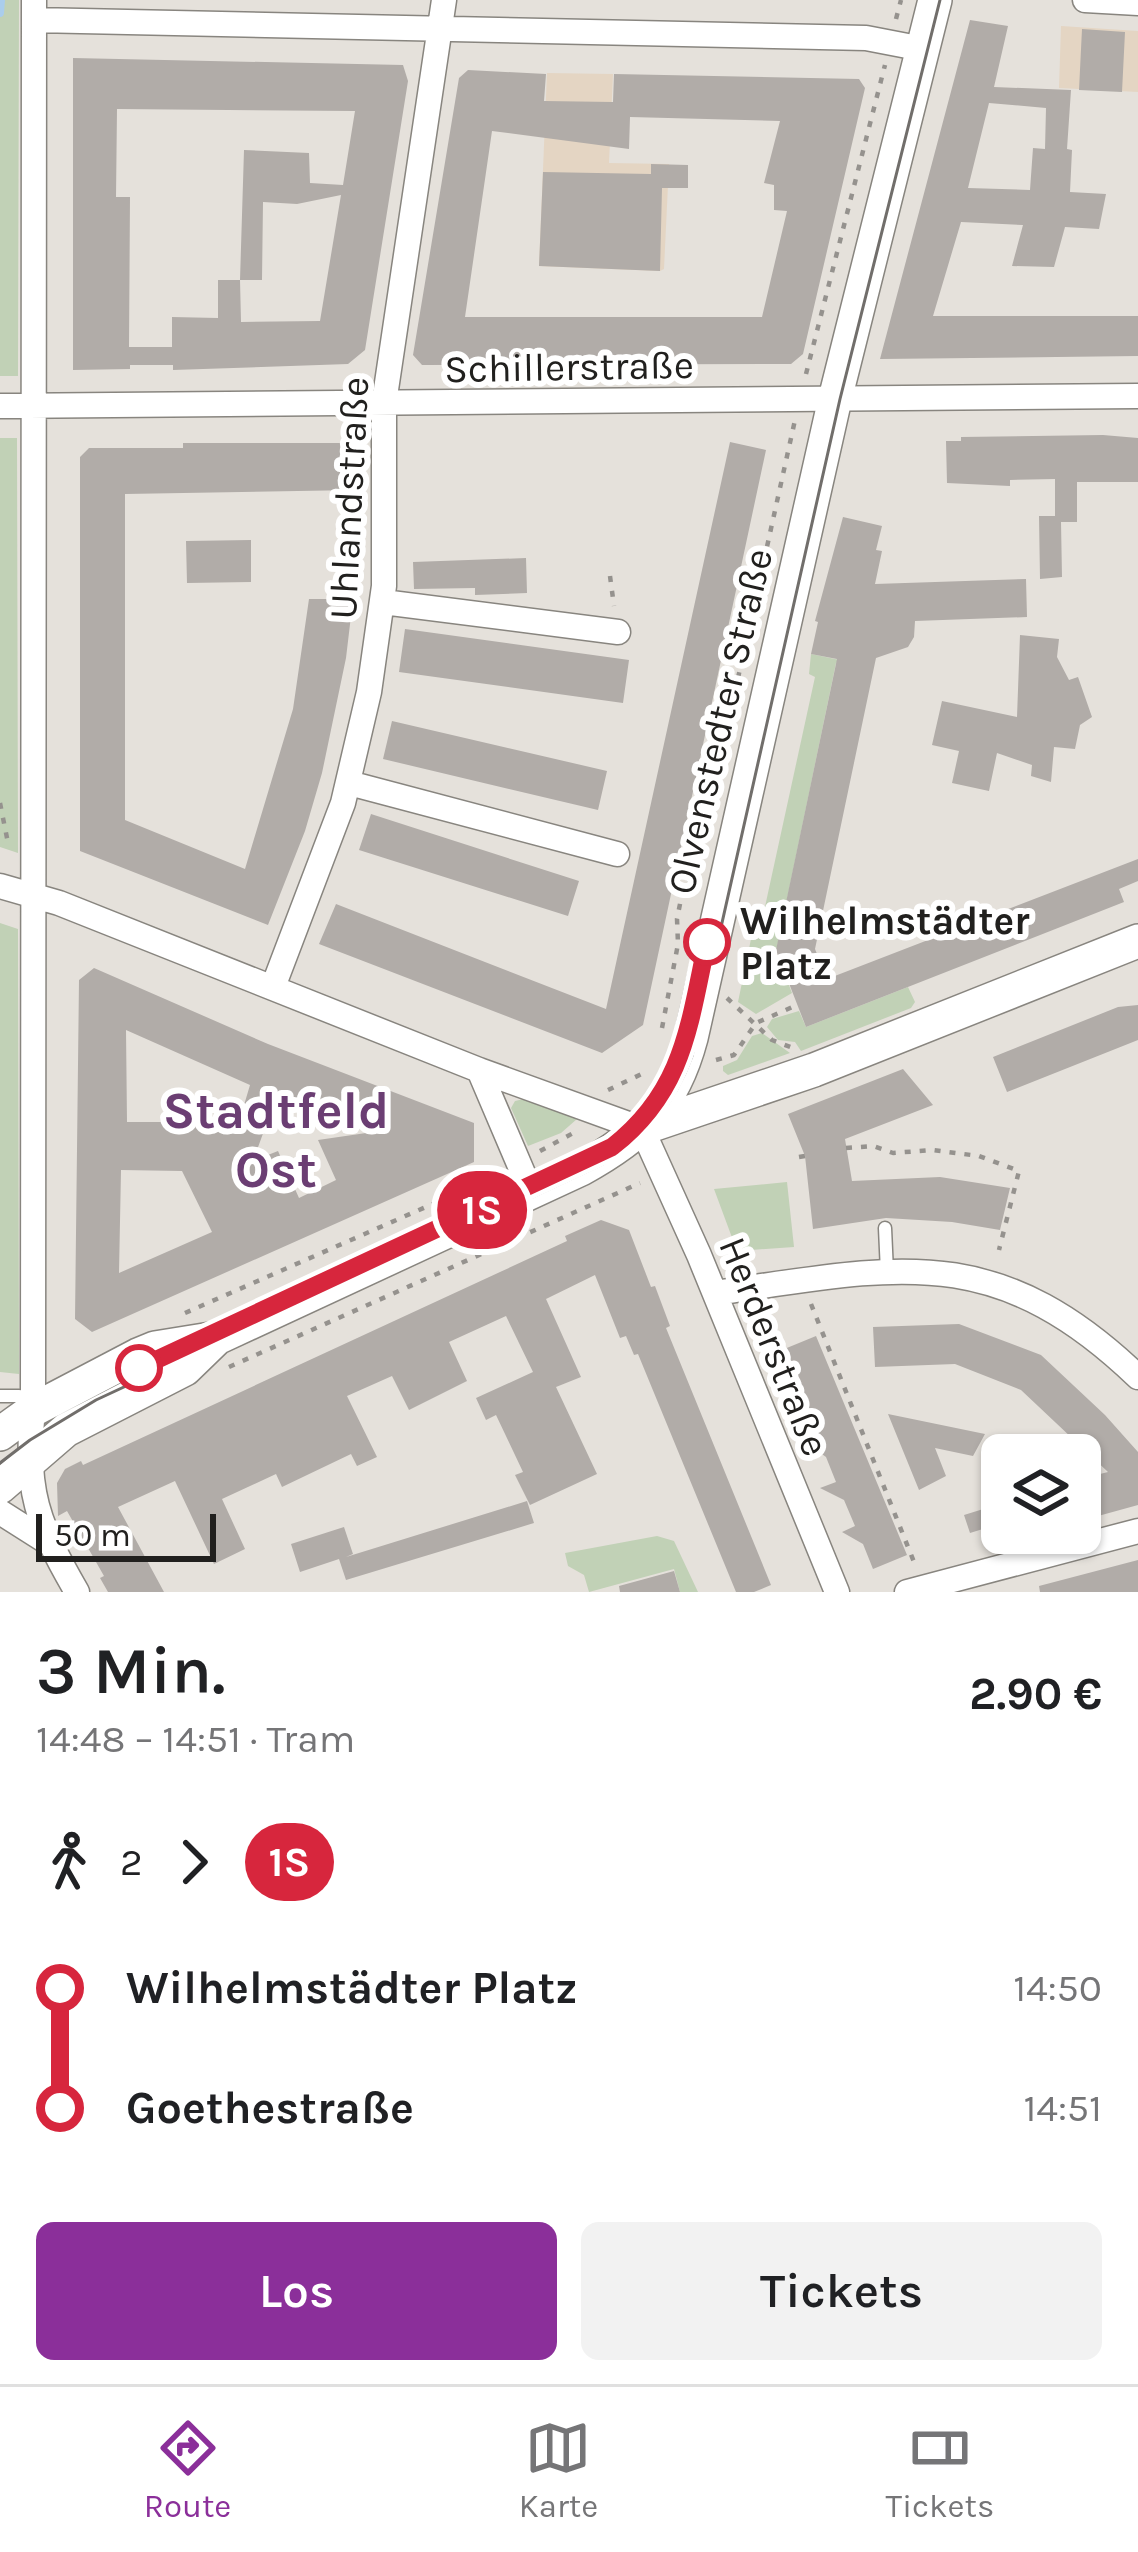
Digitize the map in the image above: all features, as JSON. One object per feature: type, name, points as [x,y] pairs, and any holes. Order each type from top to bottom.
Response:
[{"type":"street","name":"Uhlandstraße","points":[[273,987],[349,783],[369,692],[383,602],[384,403],[444,0]]},
{"type":"street","name":"Olvenstedter Straße","points":[[0,1487],[85,1419],[615,1150],[641,1129],[670,1093],[687,1052],[836,399],[935,0]]},
{"type":"street","points":[[1085,0],[1138,3]]},
{"type":"street","points":[[77,1592],[49,1543],[28,1460],[33,1410],[34,10],[439,28],[866,38],[923,49]]},
{"type":"street","name":"Schillerstraße","points":[[0,406],[1138,396]]},
{"type":"street","points":[[383,602],[618,632]]},
{"type":"street","points":[[349,783],[617,854]]},
{"type":"street","points":[[0,886],[641,1129],[814,1070],[1138,941]]},
{"type":"street","points":[[479,1070],[531,1192]]},
{"type":"street","name":"Herderstraße","points":[[641,1129],[715,1293],[836,1592]]},
{"type":"street","points":[[715,1293],[887,1272],[956,1275],[1030,1296],[1070,1320],[1138,1376]]},
{"type":"street","name":"Olvenstedter Straße","points":[[0,1434],[33,1410],[155,1348],[224,1352]]},
{"type":"street","points":[[0,1512],[49,1543]]},
{"type":"street","points":[[916,1590],[1138,1531]]},
{"type":"lane","points":[[884,1228],[887,1272]]},
{"type":"lane","points":[[0,1396],[19,1396],[33,1410]]},
{"type":"path","points":[[896,21],[901,0]]},
{"type":"path","points":[[804,385],[883,72]]},
{"type":"path","name":"Olvenstedter Straße","points":[[660,1036],[678,944],[676,919],[696,868],[794,426]]},
{"type":"path","points":[[610,576],[618,632]]},
{"type":"path","points":[[0,803],[12,860]]},
{"type":"path","points":[[727,998],[772,1040],[801,1054]]},
{"type":"path","points":[[713,1061],[734,1055],[756,1023],[797,1005]]},
{"type":"path","points":[[598,1096],[640,1076],[653,1063]]},
{"type":"path","points":[[536,1153],[572,1137],[581,1125]]},
{"type":"path","points":[[846,1148],[873,1146],[893,1153],[932,1150],[979,1156],[1019,1172],[999,1250]]},
{"type":"path","points":[[224,1352],[640,1183]]},
{"type":"path","points":[[179,1316],[460,1192]]},
{"type":"path","points":[[809,1299],[916,1590]]},
{"type":"shaded area","points":[[1061,26],[1138,31],[1138,92],[1059,88]]},
{"type":"shaded area","points":[[547,73],[613,74],[609,163],[669,164],[664,269],[539,266]]},
{"type":"green space","points":[[0,0],[19,0],[18,376],[0,376]]},
{"type":"green space","points":[[0,438],[17,438],[18,853],[0,847]]},
{"type":"green space","points":[[811,654],[840,660],[776,952],[792,993],[756,1014],[738,1002],[751,939],[758,939],[815,677],[809,674]]},
{"type":"green space","points":[[0,923],[18,929],[19,1374],[0,1372]]},
{"type":"green space","points":[[908,987],[915,1002],[911,1008],[801,1051],[795,1042],[778,1040],[767,1027],[772,1019],[799,1011],[806,1027]]},
{"type":"green space","points":[[762,1033],[790,1053],[728,1075],[723,1071],[723,1066],[737,1060],[752,1036]]},
{"type":"green space","points":[[528,1098],[577,1119],[561,1133],[528,1146],[511,1108],[515,1101]]},
{"type":"green space","points":[[787,1182],[794,1247],[737,1251],[714,1189]]},
{"type":"green space","points":[[657,1536],[674,1541],[698,1592],[680,1592],[674,1569],[589,1592],[584,1575],[568,1566],[565,1553]]},
{"type":"building","points":[[970,20],[1008,26],[994,87],[1071,90],[1070,192],[1106,194],[1099,229],[1065,227],[1054,267],[1012,266],[1023,225],[961,222],[933,316],[1138,316],[1138,356],[880,359]],"holes":[[[989,103],[1046,108],[1045,149],[1033,148],[1030,190],[968,188]]]},
{"type":"building","points":[[1082,29],[1125,32],[1122,92],[1079,90]]},
{"type":"building","points":[[73,58],[403,65],[408,81],[365,350],[348,364],[173,370],[173,365],[130,365],[130,369],[73,370]],"holes":[[[117,109],[355,111],[343,185],[310,183],[309,153],[244,150],[240,280],[218,280],[218,318],[172,317],[172,347],[129,347],[130,197],[116,197]],[[341,195],[320,321],[241,322],[240,280],[262,280],[263,202],[297,204]]]},
{"type":"building","points":[[468,70],[546,74],[544,101],[613,102],[614,74],[859,79],[865,88],[803,354],[791,364],[422,365],[413,355],[459,78]],"holes":[[[630,117],[780,121],[764,183],[774,185],[774,210],[787,211],[762,317],[465,317],[492,131],[629,149]]]},
{"type":"building","points":[[651,164],[688,165],[688,188],[662,188],[660,271],[539,266],[543,172],[651,174]]},
{"type":"building","points":[[1138,438],[1138,482],[1077,482],[1077,522],[1061,522],[1062,577],[1040,579],[1039,516],[1055,516],[1055,479],[1010,480],[1010,486],[947,483],[946,441]]},
{"type":"building","points":[[730,442],[766,450],[643,1025],[602,1053],[319,944],[336,904],[606,1009]]},
{"type":"building","points":[[183,443],[356,443],[356,490],[125,494],[125,820],[245,869],[293,709],[309,599],[353,599],[322,773],[268,925],[80,851],[80,457],[89,448],[183,448]]},
{"type":"building","points":[[843,517],[882,526],[875,584],[1026,579],[1027,617],[915,621],[908,647],[876,658],[815,949],[827,979],[1138,859],[1138,881],[1119,889],[1124,902],[806,1027],[776,950],[837,659],[811,654],[815,621]]},
{"type":"building","points":[[251,540],[251,582],[187,583],[186,541]]},
{"type":"building","points":[[526,558],[527,593],[475,595],[475,588],[414,589],[413,562]]},
{"type":"building","points":[[405,629],[629,660],[623,703],[399,672]]},
{"type":"building","points":[[1020,635],[1059,639],[1057,657],[1069,680],[1078,677],[1092,717],[1080,725],[1075,749],[1054,747],[1051,782],[1031,776],[1032,765],[997,753],[989,791],[952,783],[959,751],[932,745],[942,701],[1017,717]]},
{"type":"building","points":[[392,721],[607,771],[598,810],[383,759]]},
{"type":"building","points":[[371,814],[579,881],[568,916],[359,850]]},
{"type":"building","points":[[94,968],[268,1044],[474,1123],[474,1162],[92,1332],[75,1319],[79,980]],"holes":[[[126,1030],[250,1085],[239,1122],[127,1122]],[[277,1095],[373,1132],[318,1140],[336,1180],[299,1198],[278,1151],[253,1161]],[[121,1170],[182,1171],[212,1232],[119,1273]]]},
{"type":"building","points":[[1138,1005],[1138,1040],[1007,1092],[993,1057],[1118,1007]]},
{"type":"building","points":[[903,1069],[933,1105],[845,1139],[852,1181],[940,1177],[1010,1188],[1000,1230],[886,1218],[813,1229],[805,1156],[788,1114]]},
{"type":"building","points":[[601,1220],[629,1230],[771,1585],[736,1592],[638,1354],[634,1355],[626,1336],[620,1338],[595,1275],[546,1299],[581,1377],[556,1387],[597,1474],[530,1505],[515,1475],[523,1472],[496,1415],[486,1420],[476,1398],[533,1372],[506,1316],[449,1342],[467,1381],[409,1410],[392,1376],[347,1396],[377,1457],[357,1466],[351,1454],[282,1487],[276,1474],[222,1499],[245,1549],[214,1564],[175,1481],[118,1507],[164,1592],[108,1592],[100,1578],[104,1576],[67,1511],[58,1516],[57,1483],[65,1469],[81,1461],[83,1465],[567,1241],[565,1236]]},
{"type":"building","points":[[959,1324],[1041,1355],[1138,1452],[1138,1505],[1101,1515],[1101,1474],[1108,1472],[1101,1465],[1101,1434],[1068,1434],[1021,1390],[955,1364],[875,1367],[873,1327]]},
{"type":"building","points":[[816,1336],[907,1555],[873,1569],[863,1544],[842,1532],[855,1526],[844,1500],[820,1488],[836,1482],[826,1457],[815,1449],[818,1437],[808,1413],[797,1406],[799,1391],[789,1369],[779,1362],[777,1352]]},
{"type":"building","points":[[888,1414],[985,1434],[973,1456],[935,1448],[946,1476],[919,1490]]},
{"type":"building","points":[[527,1501],[534,1523],[346,1580],[339,1559],[300,1572],[291,1544],[344,1527],[353,1554],[346,1557]]},
{"type":"building","points":[[981,1510],[981,1530],[970,1533],[964,1515]]},
{"type":"building","points":[[1138,1560],[1138,1592],[1040,1592],[1039,1586]]},
{"type":"building","points":[[674,1571],[680,1592],[620,1592],[619,1586]]},
{"type":"waterway","points":[[0,13],[1,0]]},
{"type":"tram line","points":[[0,1463],[96,1400],[603,1164],[646,1130],[677,1090],[692,1056],[840,399],[940,0]]},
{"type":"tram line","name":"1S","points":[[139,1368],[612,1147],[652,1110],[673,1077],[707,942]]},
{"type":"place","name":"Wilhelmstädter Platz","points":[[707,942]]},
{"type":"district","name":"Stadtfeld Ost","points":[[276,1139]]}]
